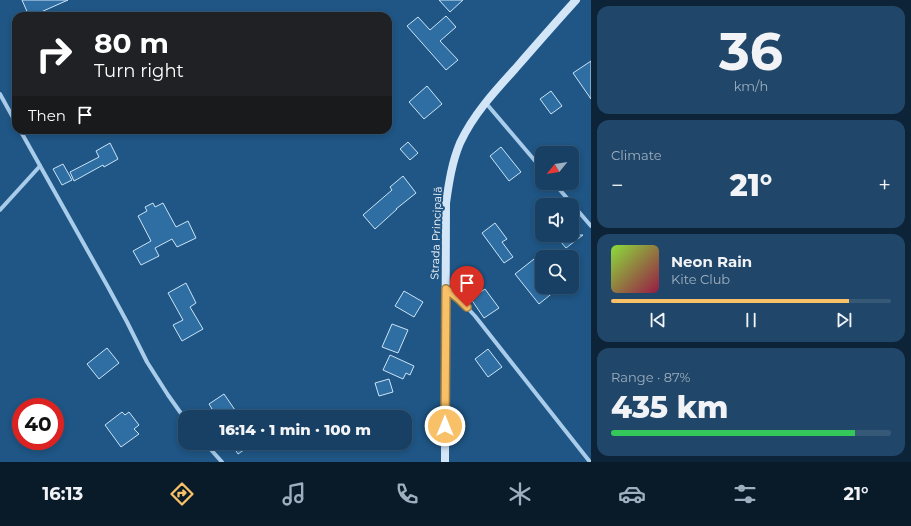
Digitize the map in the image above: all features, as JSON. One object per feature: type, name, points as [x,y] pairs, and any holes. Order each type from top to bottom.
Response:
[{"type":"street","name":"Strada Principală","points":[[445,462],[446,203],[452,165],[460,143],[470,123],[485,102],[576,0]]},
{"type":"street","points":[[0,94],[12,116]]},
{"type":"street","points":[[485,102],[535,161]]},
{"type":"street","points":[[22,134],[111,292],[147,362],[179,410]]},
{"type":"street","points":[[0,210],[40,166]]},
{"type":"street","points":[[560,190],[591,226]]},
{"type":"street","points":[[446,289],[459,299],[475,316],[590,462]]},
{"type":"street","points":[[211,450],[222,462]]},
{"type":"building","points":[[22,0],[68,0],[41,12],[27,12]]},
{"type":"building","points":[[439,0],[463,0],[450,12]]},
{"type":"building","points":[[446,16],[456,27],[440,41],[458,60],[446,70],[407,26],[418,17],[430,30]]},
{"type":"building","points":[[591,61],[591,99],[573,73]]},
{"type":"building","points":[[427,86],[442,104],[424,119],[409,102]]},
{"type":"building","points":[[551,91],[562,106],[551,114],[540,99]]},
{"type":"building","points":[[408,142],[418,153],[410,160],[400,149]]},
{"type":"building","points":[[110,143],[118,159],[104,167],[103,165],[74,181],[70,172],[99,157],[96,151]]},
{"type":"building","points":[[501,147],[521,172],[509,181],[490,156]]},
{"type":"building","points":[[63,164],[72,180],[62,185],[53,169]]},
{"type":"building","points":[[403,176],[416,193],[375,229],[363,215],[392,190],[390,187]]},
{"type":"building","points":[[153,203],[155,207],[163,203],[176,227],[188,221],[196,238],[177,247],[172,239],[155,248],[159,256],[141,265],[133,251],[151,241],[138,216],[147,211],[145,207]]},
{"type":"building","points":[[495,223],[507,239],[502,242],[513,257],[504,263],[482,233]]},
{"type":"building","points":[[561,242],[574,242],[566,248]]},
{"type":"building","points":[[534,259],[535,294],[551,294],[539,304],[515,274]]},
{"type":"building","points":[[186,283],[196,303],[190,307],[203,329],[182,341],[173,325],[183,320],[168,293]]},
{"type":"building","points":[[485,289],[499,308],[484,318],[471,299]]},
{"type":"building","points":[[404,291],[423,302],[414,317],[395,306]]},
{"type":"building","points":[[392,324],[408,330],[398,353],[382,347]]},
{"type":"building","points":[[107,348],[119,363],[99,379],[87,364]]},
{"type":"building","points":[[488,349],[502,367],[488,377],[475,359]]},
{"type":"building","points":[[390,355],[414,366],[410,375],[406,373],[403,379],[383,370]]},
{"type":"building","points":[[389,379],[393,392],[379,396],[375,383]]},
{"type":"building","points":[[224,394],[235,410],[213,410],[209,404]]},
{"type":"building","points":[[122,412],[125,415],[129,412],[139,425],[134,429],[139,434],[121,447],[105,425]]},
{"type":"building","points":[[235,450],[244,450],[238,454]]},
{"type":"route","points":[[445,426],[446,289],[467,307]]}]
